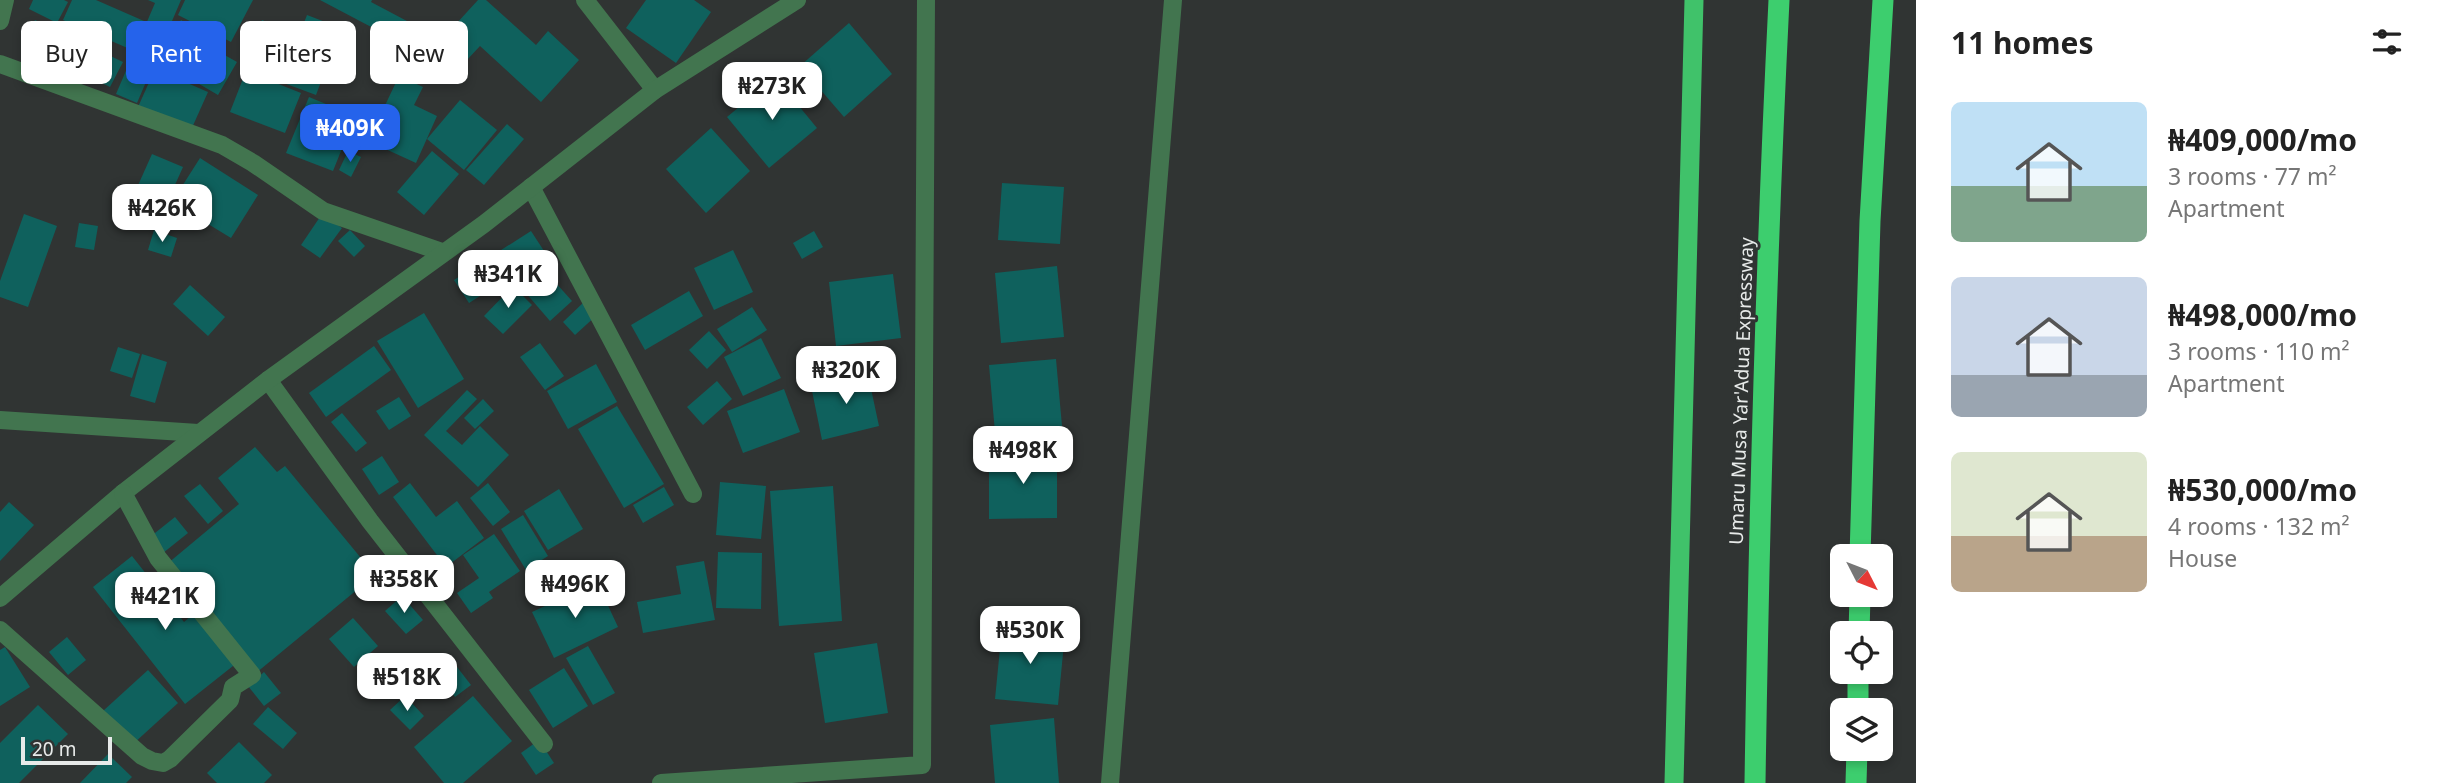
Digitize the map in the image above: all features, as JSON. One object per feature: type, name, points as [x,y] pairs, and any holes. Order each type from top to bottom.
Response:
[{"type":"highway","points":[[1674,783],[1695,0]]},
{"type":"highway","name":"Umaru Musa Yar'Adua Expressway","points":[[1755,783],[1769,200],[1779,0]]},
{"type":"highway","points":[[1860,544],[1870,221],[1883,0]]},
{"type":"highway","points":[[1856,783],[1857,761]]},
{"type":"street","points":[[0,22],[5,0]]},
{"type":"street","points":[[585,0],[655,90]]},
{"type":"street","points":[[0,598],[122,493],[268,380],[484,224],[655,90],[797,0]]},
{"type":"street","points":[[661,783],[922,765],[926,0]]},
{"type":"street","points":[[1110,783],[1173,0]]},
{"type":"street","points":[[0,64],[222,145],[323,211],[443,252]]},
{"type":"street","points":[[531,187],[693,495]]},
{"type":"street","points":[[268,380],[396,554],[544,744]]},
{"type":"street","points":[[0,420],[198,433]]},
{"type":"street","points":[[0,630],[142,756],[152,761],[163,763],[170,759],[230,700],[233,687],[252,675],[158,558],[122,493]]},
{"type":"building","points":[[33,0],[68,2],[58,21],[29,9]]},
{"type":"building","points":[[72,0],[96,0],[144,21],[126,21],[126,47],[112,41],[112,21],[63,20]]},
{"type":"building","points":[[148,0],[181,0],[172,21],[147,21],[155,3]]},
{"type":"building","points":[[185,0],[253,0],[231,42],[226,39],[226,21],[190,21],[178,15]]},
{"type":"building","points":[[320,0],[372,0],[371,2],[407,21],[370,21],[370,26]]},
{"type":"building","points":[[478,0],[486,0],[536,45],[548,31],[579,60],[541,102],[480,46],[468,59],[468,21],[459,21]]},
{"type":"building","points":[[646,0],[694,0],[711,12],[676,63],[626,28]]},
{"type":"building","points":[[307,15],[323,21],[305,21]]},
{"type":"building","points":[[849,23],[892,74],[844,117],[800,66]]},
{"type":"building","points":[[226,56],[237,62],[226,81]]},
{"type":"building","points":[[112,57],[123,62],[112,83]]},
{"type":"building","points":[[126,71],[126,84],[145,84],[137,103],[116,94]]},
{"type":"building","points":[[775,77],[817,128],[769,168],[727,117]]},
{"type":"building","points":[[148,84],[190,84],[208,92],[191,130],[138,107]]},
{"type":"building","points":[[199,84],[224,84],[218,95]]},
{"type":"building","points":[[241,84],[278,84],[301,93],[285,133],[230,112]]},
{"type":"building","points":[[286,84],[320,84],[316,95]]},
{"type":"building","points":[[395,84],[416,84],[423,87],[414,105],[437,116],[416,163],[368,141]]},
{"type":"building","points":[[309,97],[355,116],[333,171],[286,153]]},
{"type":"building","points":[[460,100],[497,130],[464,170],[427,139]]},
{"type":"building","points":[[507,124],[524,139],[484,185],[466,170]]},
{"type":"building","points":[[711,128],[750,171],[706,213],[666,169]]},
{"type":"building","points":[[348,151],[361,157],[351,177],[339,170]]},
{"type":"building","points":[[432,151],[459,174],[424,215],[397,192]]},
{"type":"building","points":[[152,154],[183,167],[166,205],[135,192]]},
{"type":"building","points":[[200,158],[258,195],[231,238],[172,202]]},
{"type":"building","points":[[1002,183],[1064,187],[1060,244],[998,240]]},
{"type":"building","points":[[24,214],[57,226],[28,307],[0,297],[0,281]]},
{"type":"building","points":[[322,214],[342,228],[320,258],[301,245]]},
{"type":"building","points":[[79,223],[98,226],[94,250],[75,247]]},
{"type":"building","points":[[154,230],[177,238],[171,257],[148,250]]},
{"type":"building","points":[[350,230],[365,246],[354,257],[338,241]]},
{"type":"building","points":[[531,231],[546,254],[469,303],[454,280]]},
{"type":"building","points":[[814,231],[823,247],[802,259],[793,243]]},
{"type":"building","points":[[733,250],[753,292],[714,310],[694,268]]},
{"type":"building","points":[[1057,266],[1064,337],[1001,343],[995,273]]},
{"type":"building","points":[[546,272],[572,301],[550,321],[525,292]]},
{"type":"building","points":[[893,274],[901,338],[836,346],[829,282]]},
{"type":"building","points":[[190,285],[225,317],[208,336],[173,304]]},
{"type":"building","points":[[513,286],[532,305],[503,334],[484,316]]},
{"type":"building","points":[[689,291],[703,316],[645,350],[631,325]]},
{"type":"building","points":[[585,301],[598,314],[575,335],[563,322]]},
{"type":"building","points":[[752,307],[767,330],[732,352],[717,329]]},
{"type":"building","points":[[424,313],[464,379],[418,408],[377,341]]},
{"type":"building","points":[[709,331],[726,350],[707,369],[689,350]]},
{"type":"building","points":[[761,338],[781,378],[743,396],[724,357]]},
{"type":"building","points":[[540,343],[564,376],[545,390],[520,357]]},
{"type":"building","points":[[374,346],[391,370],[326,417],[309,393]]},
{"type":"building","points":[[118,347],[140,354],[132,378],[110,371]]},
{"type":"building","points":[[142,354],[167,362],[155,403],[130,396]]},
{"type":"building","points":[[1056,359],[1062,426],[995,432],[989,365]]},
{"type":"building","points":[[596,364],[617,402],[568,429],[547,391]]},
{"type":"building","points":[[867,370],[879,426],[822,440],[812,391],[831,386],[830,378]]},
{"type":"building","points":[[717,381],[732,399],[703,425],[687,407]]},
{"type":"building","points":[[784,389],[800,432],[743,453],[727,411]]},
{"type":"building","points":[[467,390],[477,399],[446,431],[462,445],[480,426],[509,455],[478,487],[424,435]]},
{"type":"building","points":[[399,397],[411,416],[389,430],[376,411]]},
{"type":"building","points":[[483,399],[494,411],[475,429],[464,418]]},
{"type":"building","points":[[617,406],[664,484],[624,508],[578,429]]},
{"type":"building","points":[[342,413],[367,443],[356,452],[331,422]]},
{"type":"building","points":[[255,447],[277,472],[285,466],[375,575],[256,673],[167,564],[239,504],[218,478]]},
{"type":"building","points":[[989,454],[1057,454],[1057,518],[989,519]]},
{"type":"building","points":[[382,456],[399,482],[379,495],[362,469]]},
{"type":"building","points":[[720,482],[766,486],[761,539],[716,535]]},
{"type":"building","points":[[410,483],[436,517],[457,501],[484,538],[446,567],[393,497]]},
{"type":"building","points":[[488,483],[510,512],[493,526],[470,498]]},
{"type":"building","points":[[200,484],[223,511],[208,524],[184,496]]},
{"type":"building","points":[[833,486],[842,621],[779,626],[770,491]]},
{"type":"building","points":[[664,487],[674,505],[643,523],[633,505]]},
{"type":"building","points":[[559,489],[583,529],[548,550],[524,511]]},
{"type":"building","points":[[9,502],[34,525],[0,561],[0,512]]},
{"type":"building","points":[[523,515],[548,556],[526,570],[501,529]]},
{"type":"building","points":[[175,517],[188,533],[163,553],[150,537]]},
{"type":"building","points":[[494,534],[520,571],[489,592],[493,598],[471,613],[457,593],[479,578],[463,555]]},
{"type":"building","points":[[718,552],[762,553],[761,609],[716,608]]},
{"type":"building","points":[[132,556],[184,622],[197,611],[238,662],[185,704],[93,587]]},
{"type":"building","points":[[704,561],[715,620],[643,633],[637,602],[681,594],[676,566]]},
{"type":"building","points":[[597,582],[618,627],[554,658],[532,612]]},
{"type":"building","points":[[402,596],[423,620],[406,634],[385,611]]},
{"type":"building","points":[[353,618],[378,646],[354,667],[329,639]]},
{"type":"building","points":[[1002,628],[1065,633],[1058,705],[995,699]]},
{"type":"building","points":[[67,637],[86,660],[68,675],[49,652]]},
{"type":"building","points":[[877,643],[888,713],[825,723],[814,653]]},
{"type":"building","points":[[588,646],[615,693],[593,705],[566,658]]},
{"type":"building","points":[[5,647],[30,687],[0,706],[0,650]]},
{"type":"building","points":[[450,658],[471,685],[455,697],[435,670]]},
{"type":"building","points":[[564,668],[588,706],[553,728],[529,690]]},
{"type":"building","points":[[148,670],[178,703],[133,744],[103,711]]},
{"type":"building","points":[[264,672],[281,693],[264,706],[248,686]]},
{"type":"building","points":[[405,696],[424,716],[410,730],[390,710]]},
{"type":"building","points":[[473,696],[512,741],[463,783],[444,783],[414,747]]},
{"type":"building","points":[[38,705],[68,734],[19,783],[0,783],[0,743]]},
{"type":"building","points":[[268,707],[297,733],[283,749],[253,724]]},
{"type":"building","points":[[1054,718],[1059,783],[995,783],[990,725]]},
{"type":"building","points":[[539,740],[554,763],[536,775],[521,753]]},
{"type":"building","points":[[239,742],[272,775],[264,783],[217,783],[207,773]]},
{"type":"building","points":[[108,754],[132,777],[126,783],[80,783]]}]
